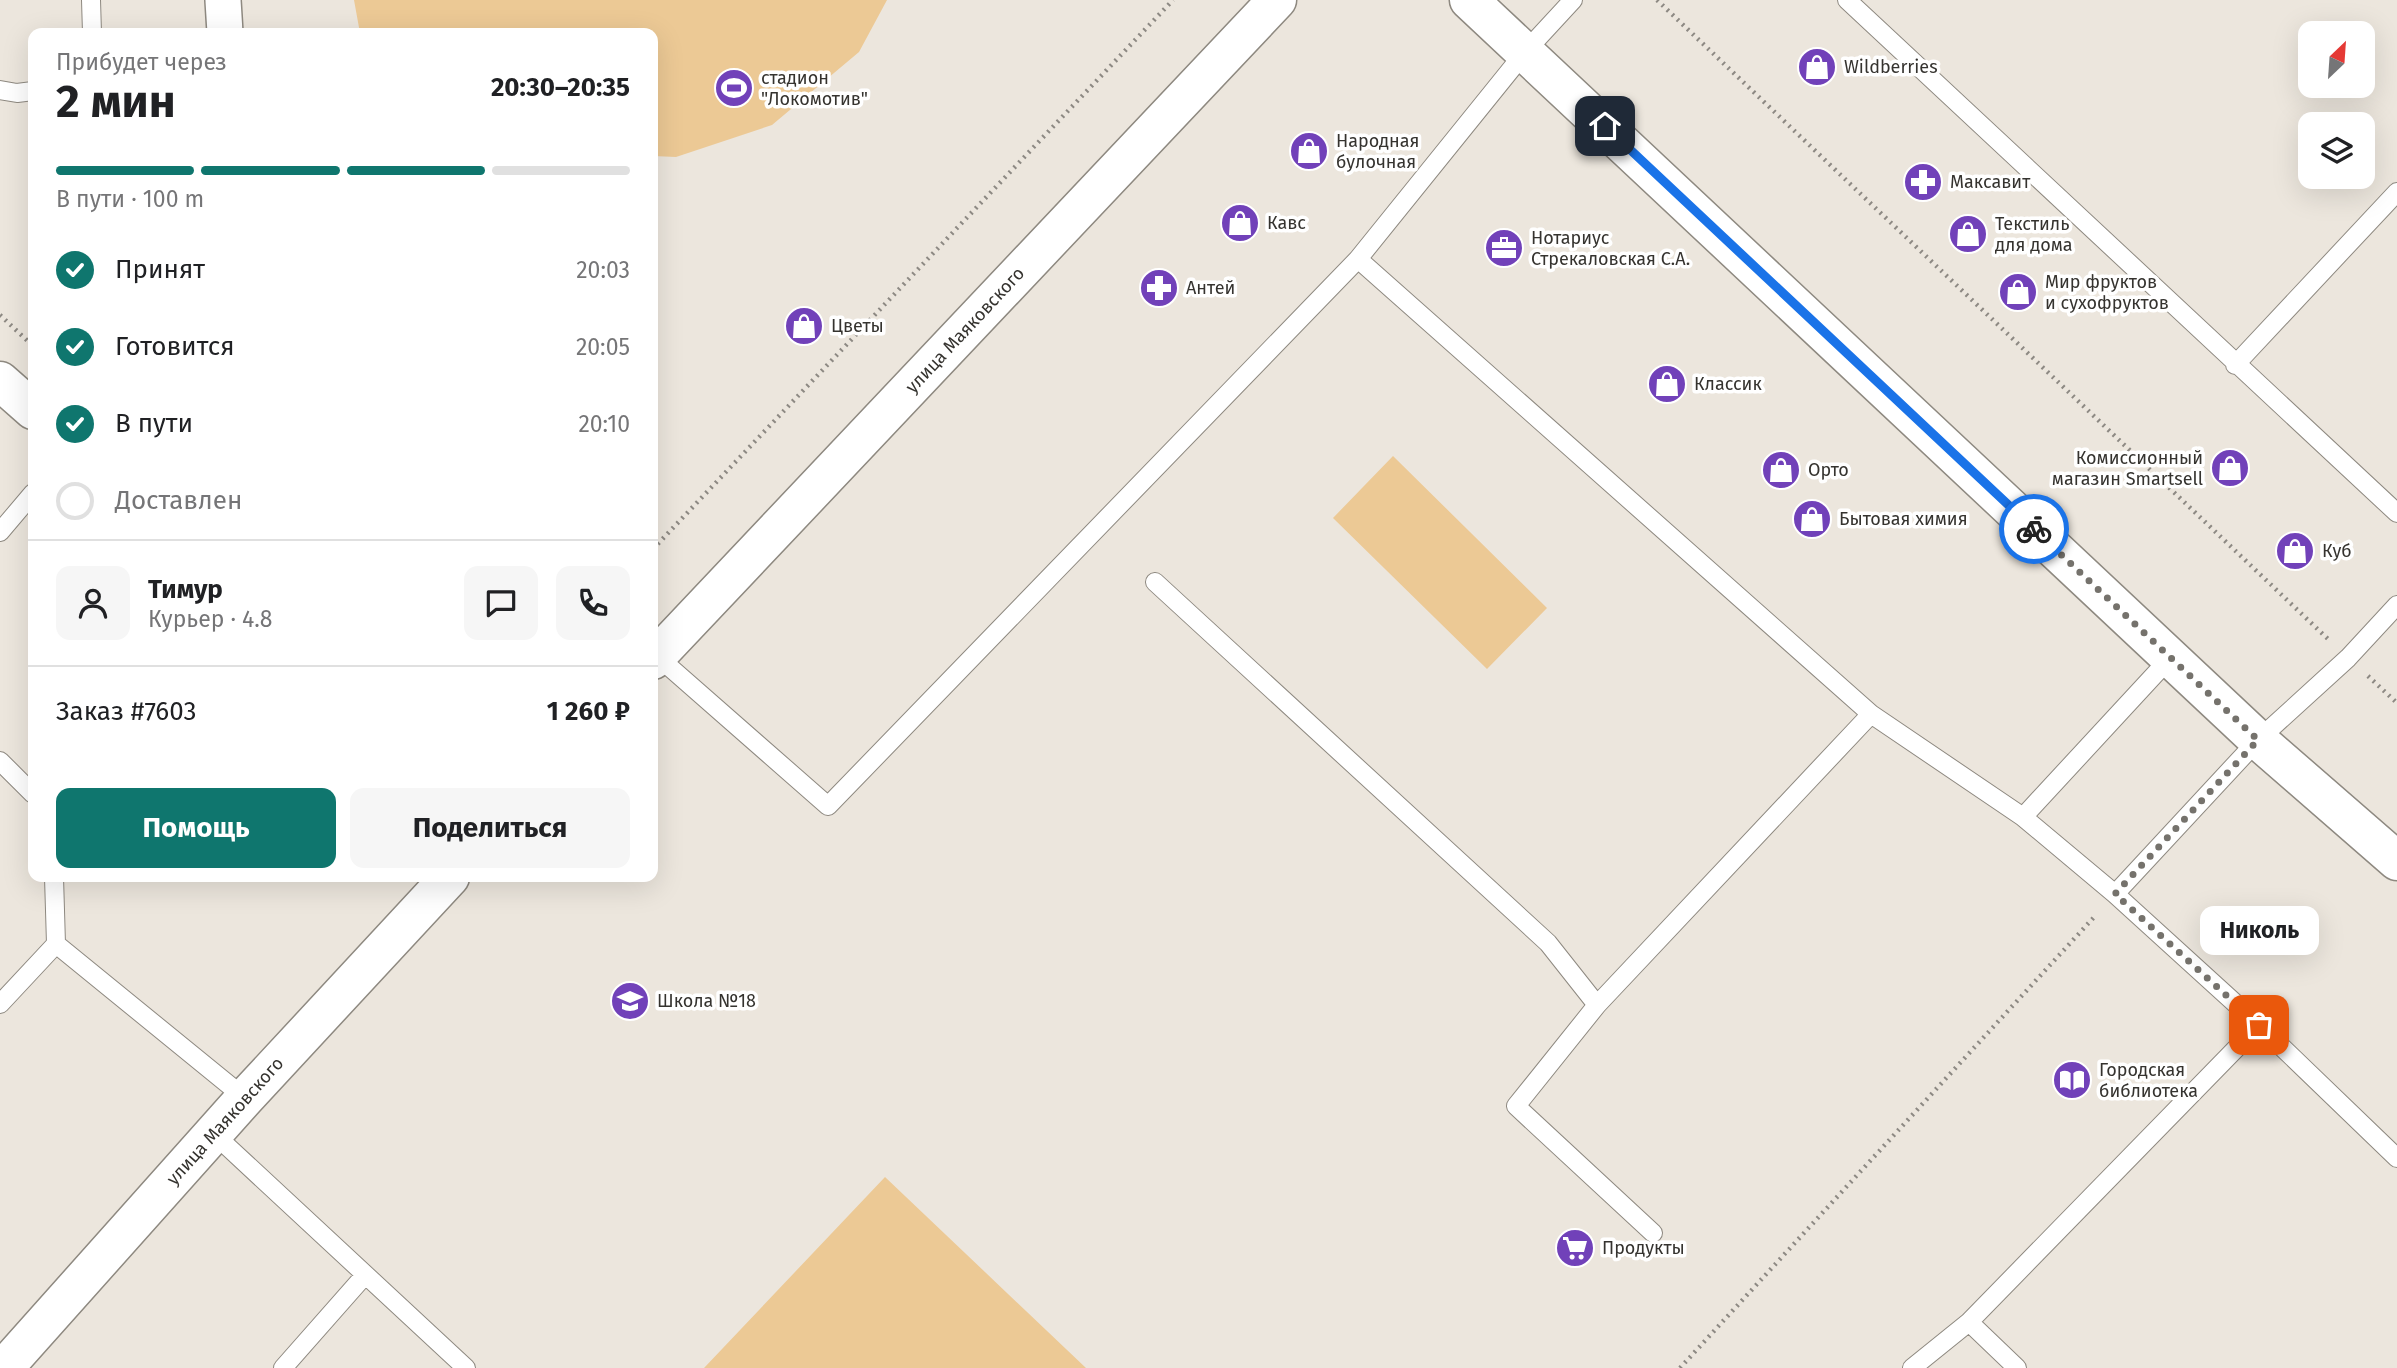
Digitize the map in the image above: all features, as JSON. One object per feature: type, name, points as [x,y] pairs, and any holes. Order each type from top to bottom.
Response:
[{"type":"street","points":[[223,0],[225,28]]},
{"type":"street","name":"улица Маяковского","points":[[658,655],[1277,0]]},
{"type":"street","points":[[1469,0],[2258,740],[2397,861]]},
{"type":"street","points":[[0,382],[28,406]]},
{"type":"street","name":"улица Маяковского","points":[[4,1368],[245,1098],[445,882]]},
{"type":"lane","points":[[91,0],[92,28]]},
{"type":"lane","points":[[658,661],[828,806],[1358,258],[1525,52],[1573,0]]},
{"type":"lane","points":[[1847,0],[2235,365],[2397,513]]},
{"type":"lane","points":[[0,90],[28,92]]},
{"type":"lane","points":[[2235,365],[2397,192]]},
{"type":"lane","points":[[1358,258],[1871,714],[2022,817],[2115,894],[2259,1025],[2397,1158]]},
{"type":"lane","points":[[0,532],[28,499]]},
{"type":"lane","points":[[1155,582],[1548,943],[1597,1005]]},
{"type":"lane","points":[[2115,894],[2258,740],[2348,658],[2397,605]]},
{"type":"lane","points":[[2022,817],[2170,658]]},
{"type":"lane","points":[[1653,1233],[1516,1106],[1597,1005],[1871,714]]},
{"type":"lane","points":[[0,761],[28,789]]},
{"type":"lane","points":[[0,1004],[56,944],[54,882]]},
{"type":"lane","points":[[56,944],[245,1098]]},
{"type":"lane","points":[[1912,1368],[1969,1322],[2259,1025]]},
{"type":"lane","points":[[214,1134],[466,1368]]},
{"type":"lane","points":[[283,1368],[365,1275]]},
{"type":"lane","points":[[1969,1322],[2017,1368]]},
{"type":"path","points":[[658,544],[1173,0]]},
{"type":"path","points":[[1657,0],[2397,703]]},
{"type":"path","points":[[0,315],[28,341]]},
{"type":"path","points":[[1681,1368],[2115,894]]},
{"type":"shaded area","name":"стадион \"Локомотив\"","points":[[354,0],[887,0],[859,52],[772,125],[676,157],[658,156],[658,28],[359,28]]},
{"type":"shaded area","points":[[1393,456],[1547,608],[1487,669],[1333,518]]},
{"type":"shaded area","points":[[885,1177],[1086,1368],[704,1368]]},
{"type":"way so far","points":[[2034,529],[2258,740],[2115,894],[2259,1025]]},
{"type":"place","name":"Wildberries","points":[[1817,67]]},
{"type":"place","name":"стадион \"Локомотив\"","points":[[734,88]]},
{"type":"place","name":"Народная булочная","points":[[1309,151]]},
{"type":"place","name":"Максавит","points":[[1923,182]]},
{"type":"place","name":"Кавс","points":[[1240,223]]},
{"type":"place","name":"Текстиль для дома","points":[[1968,234]]},
{"type":"place","name":"Нотариус Стрекаловская С.А.","points":[[1504,248]]},
{"type":"place","name":"Антей","points":[[1159,288]]},
{"type":"place","name":"Мир фруктов и сухофруктов","points":[[2018,292]]},
{"type":"place","name":"Цветы","points":[[804,326]]},
{"type":"place","name":"Классик","points":[[1667,384]]},
{"type":"place","name":"Комиссионный магазин Smartsell","points":[[2230,468]]},
{"type":"place","name":"Орто","points":[[1781,470]]},
{"type":"place","name":"Бытовая химия","points":[[1812,519]]},
{"type":"place","name":"Куб","points":[[2295,551]]},
{"type":"place","name":"Школа №18","points":[[630,1001]]},
{"type":"place","name":"Николь","points":[[2259,1025]]},
{"type":"place","name":"Городская библиотека","points":[[2072,1080]]},
{"type":"place","name":"Продукты","points":[[1575,1248]]},
{"type":"route","points":[[1605,126],[2034,529]]}]
